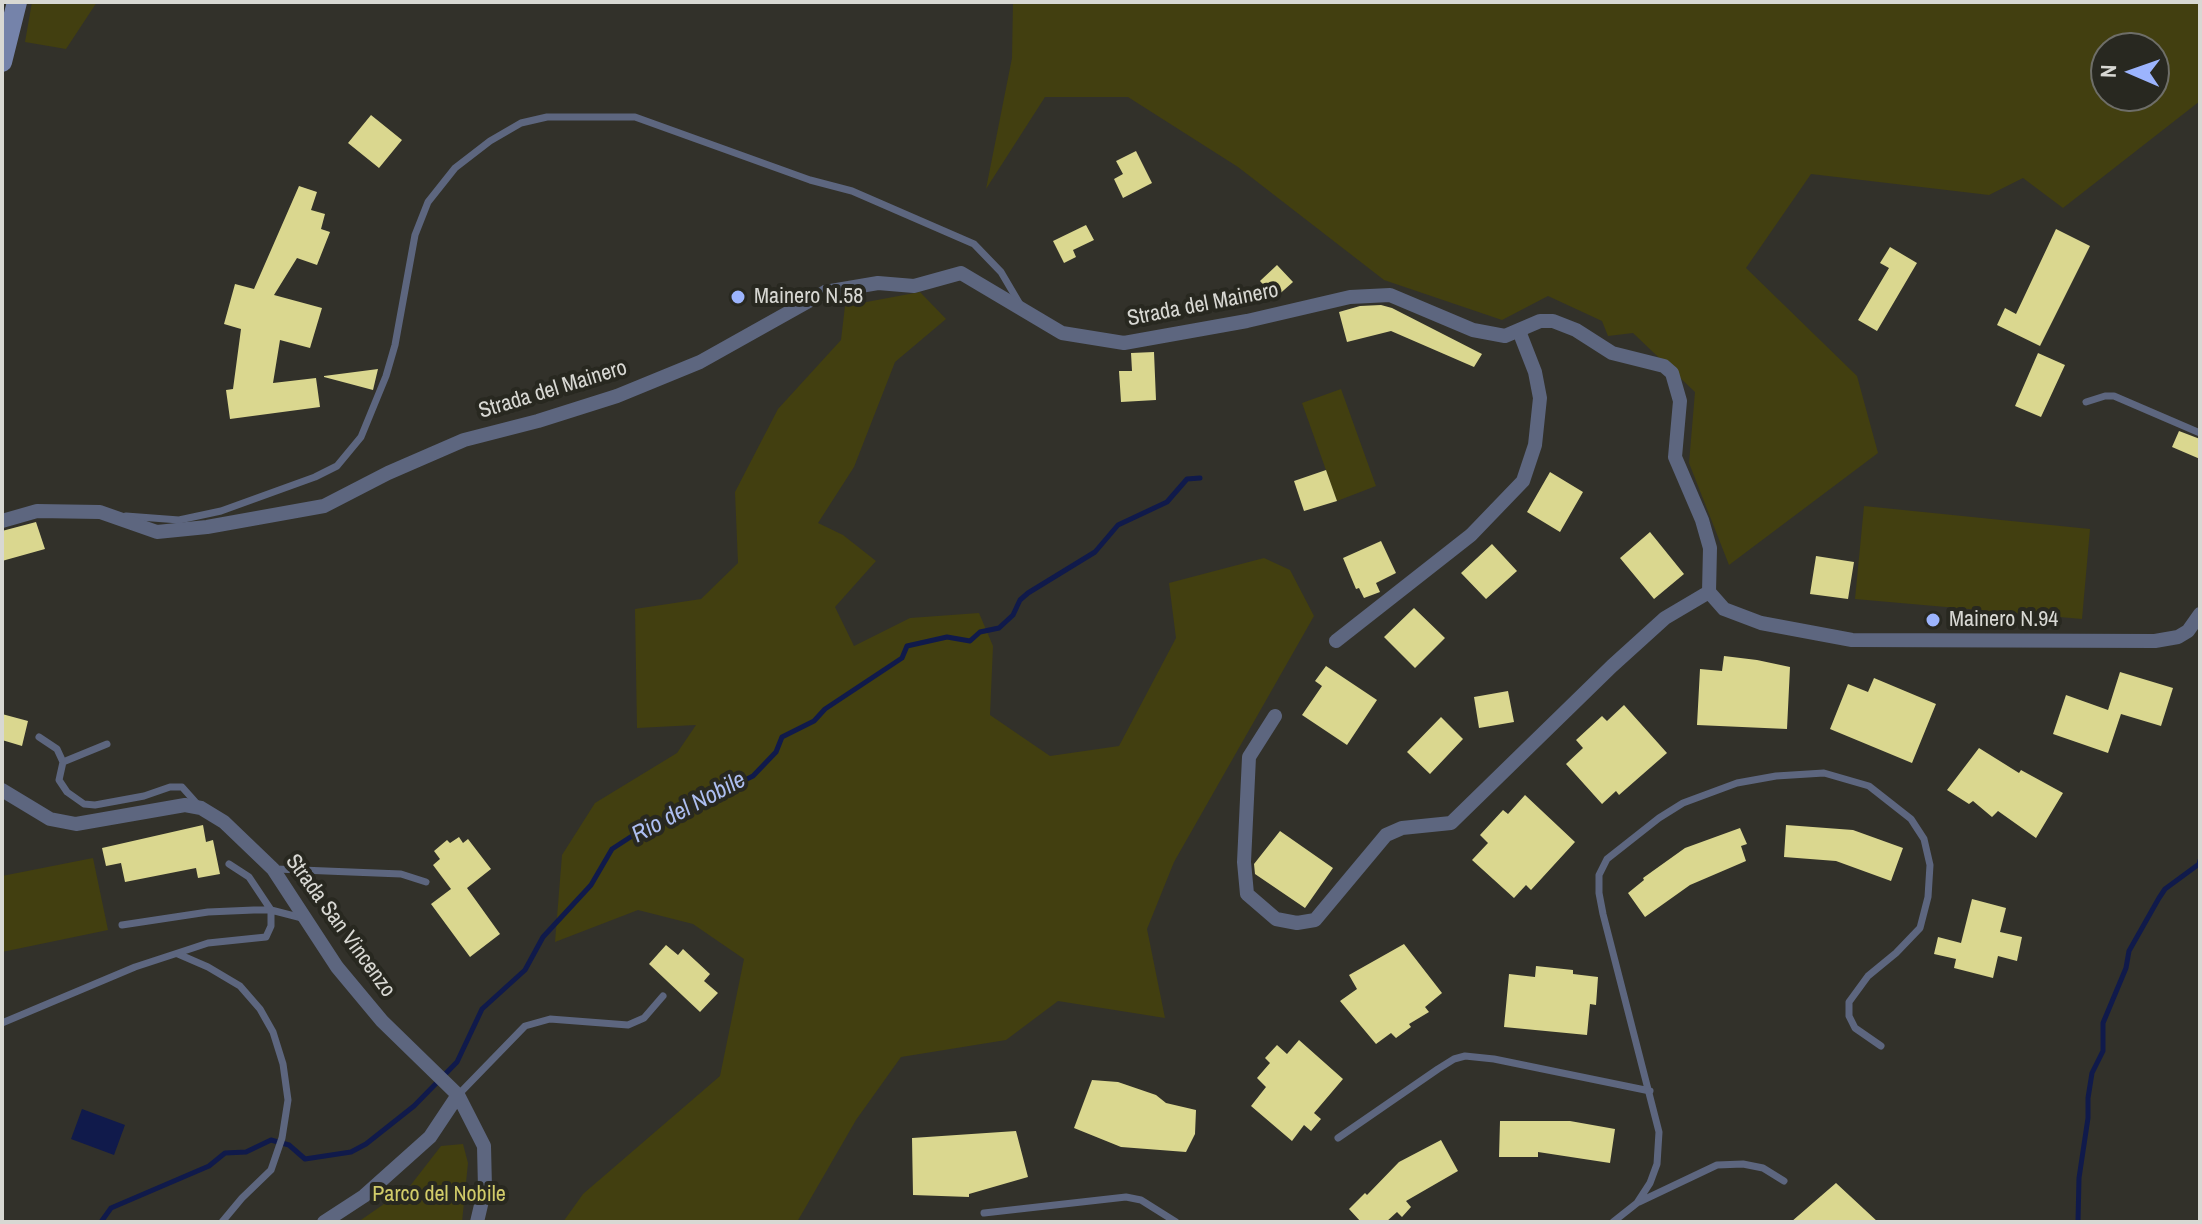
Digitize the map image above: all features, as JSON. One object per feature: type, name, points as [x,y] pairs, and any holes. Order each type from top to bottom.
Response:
[{"type":"street","points":[[2,62],[17,2]]},
{"type":"street","name":"Strada del Mainero","points":[[2,521],[37,511],[100,512],[157,532],[207,527],[324,506],[388,473],[464,440],[617,396],[700,362],[825,292],[878,283],[914,286],[961,273],[1062,333],[1124,343],[1247,321],[1350,297],[1390,295],[1473,330],[1505,336],[1540,321],[1553,321],[1576,330],[1612,353],[1664,366],[1672,373],[1680,401],[1675,457],[1702,520],[1710,548],[1709,592]]},
{"type":"street","points":[[1336,641],[1471,535],[1523,481],[1535,445],[1540,398],[1535,372],[1519,331]]},
{"type":"street","points":[[1275,716],[1249,757],[1244,862],[1247,894],[1276,919],[1297,923],[1315,920],[1386,835],[1402,828],[1451,823],[1665,618],[1709,592],[1724,609],[1761,623],[1852,640],[2155,641],[2178,637],[2188,631],[2200,614]]},
{"type":"street","points":[[2,790],[50,819],[76,824],[185,805],[201,808]]},
{"type":"street","name":"Strada San Vincenzo","points":[[201,808],[224,822],[273,869],[337,967],[393,1032],[458,1095],[484,1146],[485,1188],[477,1222]]},
{"type":"street","points":[[324,1222],[364,1196],[430,1137],[458,1095]]},
{"type":"lane","points":[[100,512],[179,520],[221,511],[337,466],[361,437],[386,376],[395,345],[415,235],[428,202],[455,168],[490,141],[521,123],[547,117],[635,117],[810,180],[852,191],[974,244],[1001,272],[1024,312]]},
{"type":"lane","points":[[2086,402],[2114,396],[2200,433]]},
{"type":"lane","points":[[39,737],[57,749],[63,762],[59,780],[67,792],[84,804],[95,805],[144,796],[170,787],[182,787],[201,808]]},
{"type":"lane","points":[[63,762],[107,744]]},
{"type":"lane","points":[[1637,1203],[1650,1183],[1657,1164],[1659,1132],[1603,914],[1599,875],[1607,859],[1659,818],[1683,803],[1737,783],[1776,776],[1824,773],[1869,786],[1911,819],[1924,839],[1930,865],[1928,897],[1920,928],[1868,976],[1849,1002],[1849,1016],[1855,1028],[1881,1046]]},
{"type":"lane","points":[[2,1023],[135,967],[208,943],[266,937],[271,926],[271,910],[249,877],[229,864]]},
{"type":"lane","points":[[273,869],[401,874],[426,882]]},
{"type":"lane","points":[[122,925],[208,912],[271,910],[308,920]]},
{"type":"lane","points":[[178,954],[240,986],[260,1009],[273,1032],[283,1064],[288,1100],[281,1142],[271,1170],[222,1222]]},
{"type":"lane","points":[[458,1095],[525,1026],[550,1019],[628,1025],[644,1018],[663,996]]},
{"type":"lane","points":[[1338,1138],[1438,1069],[1465,1056],[1494,1059],[1650,1091]]},
{"type":"lane","points":[[1613,1222],[1637,1203],[1717,1165],[1730,1163],[1763,1168],[1784,1181]]},
{"type":"lane","points":[[984,1213],[1126,1197],[1141,1200],[1176,1222]]},
{"type":"green space","points":[[32,2],[97,2],[66,49],[25,42]]},
{"type":"green space","points":[[1013,2],[2200,2],[2200,101],[2063,208],[2023,178],[1989,195],[1811,174],[1746,268],[1857,376],[1878,453],[1729,565],[1689,463],[1695,392],[1633,333],[1608,336],[1602,321],[1548,296],[1502,320],[1384,280],[1238,167],[1128,97],[1045,97],[986,189],[1012,58]]},
{"type":"green space","points":[[920,292],[946,319],[895,362],[854,467],[818,523],[843,535],[876,561],[835,607],[854,646],[910,618],[979,613],[993,646],[990,715],[1050,756],[1119,746],[1176,638],[1169,583],[1264,558],[1290,570],[1314,616],[1174,862],[1147,929],[1165,1018],[1058,1001],[1006,1040],[901,1057],[856,1120],[797,1222],[563,1222],[583,1194],[720,1076],[744,959],[693,924],[638,910],[555,942],[562,855],[595,803],[677,753],[696,725],[637,728],[635,609],[701,599],[738,563],[735,492],[778,409],[841,340],[845,306]]},
{"type":"green space","points":[[1341,389],[1376,486],[1337,501],[1302,403]]},
{"type":"green space","points":[[1864,506],[2090,529],[2082,619],[1855,599]]},
{"type":"green space","points":[[93,858],[108,930],[2,952],[2,876]]},
{"type":"green space","name":"Parco del Nobile","points":[[463,1144],[468,1163],[462,1222],[358,1222],[410,1186],[441,1146]]},
{"type":"shaded area","points":[[82,1109],[125,1125],[114,1155],[71,1139]]},
{"type":"building","points":[[371,115],[402,140],[379,168],[348,143]]},
{"type":"building","points":[[1136,151],[1152,183],[1123,198],[1114,179],[1123,174],[1116,161]]},
{"type":"building","points":[[299,186],[317,192],[311,210],[325,214],[321,229],[330,232],[317,265],[297,258],[274,295],[322,308],[310,348],[280,340],[273,383],[316,378],[320,407],[230,419],[226,390],[233,389],[241,329],[224,324],[235,284],[254,289]]},
{"type":"building","points":[[1086,225],[1094,240],[1073,250],[1076,257],[1064,263],[1053,241]]},
{"type":"building","points":[[2056,229],[2090,246],[2040,346],[1997,325],[2005,308],[2016,314]]},
{"type":"building","points":[[1890,247],[1917,263],[1877,331],[1858,320],[1889,268],[1880,263]]},
{"type":"building","points":[[1277,265],[1293,282],[1275,298],[1260,281]]},
{"type":"building","points":[[1381,305],[1482,354],[1474,367],[1391,331],[1347,342],[1339,312],[1360,306]]},
{"type":"building","points":[[1154,352],[1156,400],[1121,402],[1119,371],[1132,371],[1131,353]]},
{"type":"building","points":[[2038,353],[2065,365],[2041,417],[2015,406]]},
{"type":"building","points":[[378,369],[373,390],[324,377],[324,376]]},
{"type":"building","points":[[2179,431],[2200,439],[2200,459],[2172,447]]},
{"type":"building","points":[[1326,470],[1337,501],[1304,511],[1294,481]]},
{"type":"building","points":[[1550,472],[1583,492],[1560,532],[1527,512]]},
{"type":"building","points":[[36,522],[45,549],[2,561],[2,531]]},
{"type":"building","points":[[1650,532],[1684,574],[1654,599],[1620,558]]},
{"type":"building","points":[[1381,541],[1396,573],[1376,583],[1380,592],[1364,598],[1359,588],[1356,589],[1343,558]]},
{"type":"building","points":[[1492,544],[1517,571],[1486,599],[1461,573]]},
{"type":"building","points":[[1816,556],[1854,562],[1848,599],[1810,594]]},
{"type":"building","points":[[1414,608],[1445,638],[1415,668],[1384,637]]},
{"type":"building","points":[[1724,656],[1790,667],[1787,729],[1697,725],[1700,669],[1722,671]]},
{"type":"building","points":[[1326,666],[1377,700],[1347,745],[1302,715],[1322,686],[1315,681]]},
{"type":"building","points":[[2120,672],[2173,688],[2161,726],[2121,714],[2108,753],[2053,734],[2066,695],[2108,710]]},
{"type":"building","points":[[1874,678],[1936,704],[1912,763],[1830,729],[1848,684],[1868,692]]},
{"type":"building","points":[[1508,691],[1514,722],[1479,728],[1474,697]]},
{"type":"building","points":[[1624,705],[1667,753],[1619,795],[1616,791],[1602,804],[1566,764],[1583,748],[1576,740],[1602,716],[1607,721]]},
{"type":"building","points":[[2,714],[28,721],[22,746],[2,740]]},
{"type":"building","points":[[1441,717],[1463,739],[1430,774],[1407,752]]},
{"type":"building","points":[[1979,748],[2019,773],[2021,770],[2063,793],[2036,838],[1998,811],[1992,817],[1973,801],[1969,804],[1947,790]]},
{"type":"building","points":[[1525,795],[1575,842],[1531,890],[1526,885],[1514,898],[1472,860],[1488,843],[1480,835],[1503,810],[1508,814]]},
{"type":"building","points":[[203,825],[206,842],[213,840],[220,874],[198,878],[196,868],[125,882],[121,863],[106,866],[102,848]]},
{"type":"building","points":[[1786,825],[1853,830],[1903,848],[1891,881],[1836,861],[1784,857]]},
{"type":"building","points":[[1740,828],[1747,844],[1741,846],[1746,861],[1690,885],[1645,917],[1628,893],[1643,878],[1685,848]]},
{"type":"building","points":[[1280,831],[1333,868],[1305,908],[1255,874],[1254,864]]},
{"type":"building","points":[[459,837],[463,843],[468,839],[491,869],[467,888],[500,934],[470,957],[431,904],[451,889],[433,865],[440,859],[434,851],[447,840],[450,843]]},
{"type":"building","points":[[1972,899],[2006,908],[2000,932],[2022,937],[2017,961],[1998,956],[1993,978],[1954,968],[1956,959],[1934,954],[1938,937],[1961,943]]},
{"type":"building","points":[[1404,944],[1442,993],[1425,1007],[1429,1012],[1409,1024],[1411,1027],[1396,1038],[1391,1033],[1376,1044],[1340,1001],[1357,989],[1349,975]]},
{"type":"building","points":[[666,945],[678,955],[683,949],[710,974],[704,981],[718,993],[700,1012],[649,964]]},
{"type":"building","points":[[1536,966],[1573,970],[1573,974],[1598,977],[1596,1005],[1590,1004],[1587,1035],[1504,1027],[1509,974],[1535,977]]},
{"type":"building","points":[[1299,1040],[1343,1079],[1314,1113],[1321,1119],[1311,1131],[1304,1125],[1292,1141],[1251,1106],[1266,1087],[1257,1078],[1270,1063],[1265,1058],[1277,1045],[1287,1054]]},
{"type":"building","points":[[1092,1080],[1118,1082],[1156,1095],[1166,1103],[1196,1110],[1195,1134],[1186,1152],[1121,1147],[1074,1128]]},
{"type":"building","points":[[1500,1121],[1570,1121],[1615,1129],[1610,1163],[1538,1152],[1538,1157],[1499,1157]]},
{"type":"building","points":[[1016,1131],[1028,1177],[969,1194],[969,1197],[913,1195],[912,1138]]},
{"type":"building","points":[[1441,1140],[1458,1171],[1406,1201],[1411,1207],[1402,1217],[1397,1212],[1386,1222],[1361,1222],[1349,1209],[1399,1162]]},
{"type":"building","points":[[1836,1183],[1878,1222],[1791,1222]]},
{"type":"waterway","name":"Rio del Nobile","points":[[101,1222],[111,1208],[209,1166],[225,1153],[246,1152],[271,1140],[289,1145],[305,1159],[351,1152],[366,1144],[414,1106],[457,1062],[482,1009],[525,970],[543,937],[591,885],[612,849],[753,776],[776,752],[782,737],[814,721],[825,709],[902,658],[907,646],[947,637],[970,641],[980,632],[999,628],[1013,615],[1020,600],[1028,593],[1095,552],[1118,525],[1167,502],[1187,479],[1200,478]]},
{"type":"waterway","points":[[2078,1222],[2079,1178],[2088,1098],[2092,1073],[2103,1051],[2103,1023],[2126,968],[2129,951],[2159,898],[2165,889],[2199,864],[2200,860]]},
{"type":"place","name":"Mainero N.58","points":[[738,297]]},
{"type":"place","name":"Mainero N.94","points":[[1933,620]]}]
